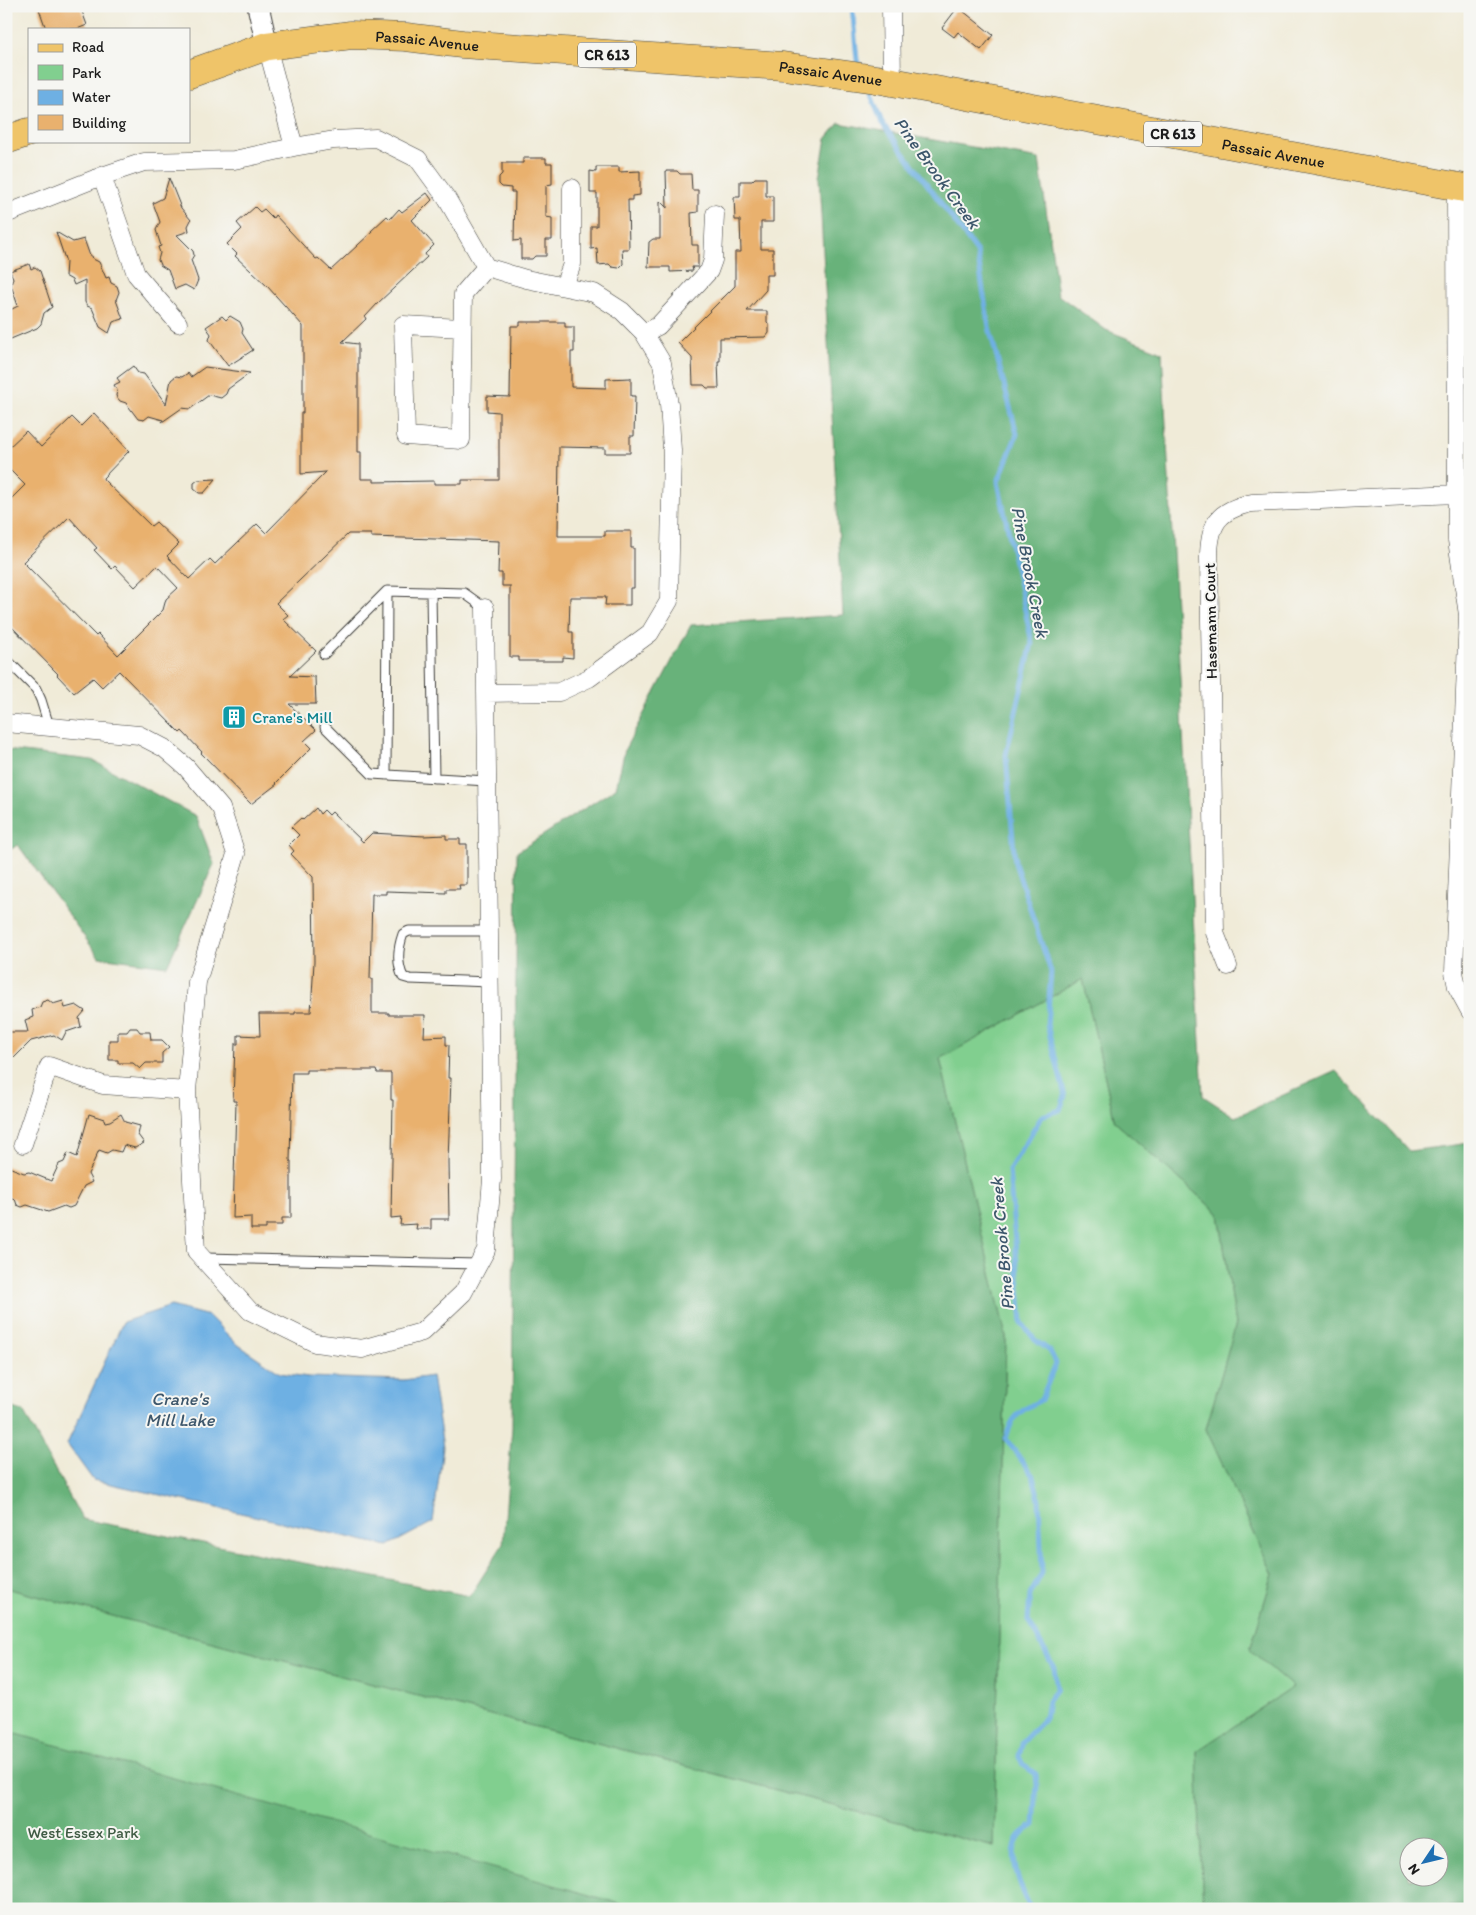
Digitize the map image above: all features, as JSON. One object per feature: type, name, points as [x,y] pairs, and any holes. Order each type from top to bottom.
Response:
[{"type":"main road","name":"Passaic Avenue","points":[[190,74],[268,46],[352,35],[406,37],[481,46],[783,66],[884,81],[1463,188]]},
{"type":"main road","points":[[6,140],[28,132]]},
{"type":"street","points":[[258,6],[294,147]]},
{"type":"street","points":[[884,81],[891,6]]},
{"type":"street","points":[[6,214],[102,176],[144,162],[234,160],[334,140],[376,138],[418,159],[447,199],[486,267],[526,279],[594,293],[622,311],[644,332],[662,363],[669,404],[672,450],[669,601],[650,633],[589,678],[559,692],[486,692]]},
{"type":"street","points":[[102,176],[136,274],[178,324]]},
{"type":"street","points":[[564,286],[572,264],[572,188]]},
{"type":"street","points":[[1463,188],[1456,494],[1457,540],[1468,615],[1454,972],[1457,987],[1470,1011]]},
{"type":"street","points":[[644,332],[658,326],[709,271],[714,260],[715,214]]},
{"type":"street","points":[[462,328],[403,325],[406,436],[461,440],[463,294],[486,267]]},
{"type":"street","name":"Hasemann Court","points":[[1228,966],[1215,933],[1209,558],[1209,541],[1212,529],[1226,511],[1252,502],[1456,494]]},
{"type":"street","points":[[6,723],[139,735],[164,748],[186,767],[221,808],[236,854],[197,982],[187,1091],[196,1251],[250,1311],[316,1343],[362,1350],[422,1332],[463,1293],[486,1250],[492,1179],[485,608]]},
{"type":"street","points":[[23,1144],[49,1066],[103,1085],[187,1091]]},
{"type":"lane","points":[[386,775],[387,591]]},
{"type":"lane","points":[[324,654],[387,591],[464,593],[485,608]]},
{"type":"lane","points":[[431,592],[434,778]]},
{"type":"lane","points":[[6,659],[36,689],[49,726]]},
{"type":"lane","points":[[325,726],[372,774],[487,781]]},
{"type":"lane","points":[[489,931],[409,931],[403,934],[400,942],[399,968],[404,977],[410,979],[490,982]]},
{"type":"lane","points":[[203,1258],[479,1264]]},
{"type":"green space","points":[[839,123],[1039,159],[1058,295],[1106,330],[1162,352],[1203,1096],[1235,1117],[1336,1071],[1409,1151],[1470,1143],[1470,1905],[1385,1909],[1203,1909],[1197,1751],[1293,1687],[1250,1650],[1273,1574],[1206,1429],[1236,1324],[1219,1214],[1115,1122],[1083,979],[940,1059],[1006,1336],[994,1847],[6,1588],[6,1406],[23,1411],[82,1519],[470,1596],[503,1544],[512,1427],[517,852],[616,788],[625,749],[691,625],[843,615],[819,178],[826,139]]},
{"type":"green space","points":[[6,750],[92,760],[196,816],[214,864],[167,966],[99,957],[18,845],[6,852]]},
{"type":"green space","points":[[1083,979],[1115,1122],[1219,1214],[1236,1324],[1206,1429],[1273,1574],[1250,1650],[1293,1687],[1197,1751],[1203,1909],[6,1909],[6,1588],[994,1847],[1006,1336],[940,1059]]},
{"type":"green space","name":"West Essex Park","points":[[6,1731],[639,1909],[6,1909]]},
{"type":"green space","points":[[1470,1905],[1470,1909],[1385,1909]]},
{"type":"water","name":"Crane's Mill Lake","points":[[171,1306],[209,1316],[237,1344],[280,1373],[308,1377],[404,1380],[432,1376],[443,1447],[433,1522],[388,1546],[93,1480],[67,1444],[123,1322]]},
{"type":"building","points":[[38,6],[80,6],[87,25],[80,28],[46,28]]},
{"type":"building","points":[[958,7],[993,35],[981,50],[958,32],[954,37],[942,28]]},
{"type":"building","points":[[523,158],[546,158],[546,163],[552,163],[552,184],[546,185],[546,217],[552,218],[552,240],[546,240],[546,256],[535,256],[532,259],[521,259],[521,240],[514,241],[515,192],[511,192],[511,188],[502,187],[499,184],[499,177],[502,174],[502,163],[523,163]]},
{"type":"building","points":[[596,167],[619,167],[619,172],[640,171],[640,195],[632,196],[632,200],[628,200],[629,249],[622,249],[623,264],[619,268],[612,267],[609,264],[598,265],[597,248],[591,249],[591,226],[597,226],[597,193],[590,193],[590,171],[596,172]]},
{"type":"building","points":[[666,171],[691,174],[692,190],[698,190],[698,212],[691,213],[692,245],[698,245],[698,267],[692,267],[693,271],[670,272],[670,267],[648,267],[649,242],[653,239],[660,239],[660,201],[667,208]]},
{"type":"building","points":[[169,178],[181,208],[191,220],[188,226],[189,231],[177,235],[193,251],[194,255],[191,260],[198,280],[194,290],[185,285],[175,289],[168,270],[160,265],[158,260],[160,253],[158,247],[161,246],[156,230],[160,222],[153,203],[163,198]]},
{"type":"building","points":[[755,178],[766,178],[766,196],[773,196],[773,222],[761,222],[761,249],[773,249],[773,275],[766,275],[766,290],[747,311],[767,311],[769,333],[766,337],[720,338],[720,361],[718,361],[719,388],[693,385],[692,358],[678,343],[735,286],[735,252],[741,252],[740,220],[735,220],[734,197],[740,197],[740,181],[752,181]]},
{"type":"building","name":"Crane's Mill","points":[[427,193],[432,200],[412,220],[434,245],[425,254],[427,257],[378,303],[365,317],[366,319],[342,342],[358,344],[358,452],[361,452],[361,479],[374,479],[374,482],[434,481],[434,484],[462,484],[462,480],[499,480],[499,412],[487,411],[487,396],[510,397],[511,326],[520,326],[520,322],[565,322],[565,327],[574,327],[574,352],[571,352],[571,387],[606,388],[606,379],[631,378],[631,396],[635,396],[634,436],[630,436],[630,453],[605,453],[605,448],[559,447],[558,536],[605,536],[605,531],[631,531],[631,548],[634,548],[634,588],[630,588],[630,605],[605,605],[606,597],[570,597],[569,632],[573,632],[573,658],[563,657],[563,661],[519,661],[519,657],[510,657],[510,586],[502,586],[502,573],[498,573],[499,541],[371,537],[371,534],[348,534],[276,603],[288,615],[283,619],[316,651],[290,676],[315,677],[316,704],[289,704],[316,730],[304,741],[311,748],[277,784],[251,804],[182,731],[180,733],[119,671],[102,687],[93,678],[74,693],[6,621],[6,504],[25,485],[6,466],[6,450],[26,431],[41,447],[72,417],[81,426],[94,413],[129,451],[103,478],[104,480],[151,526],[156,522],[179,544],[167,556],[189,579],[210,559],[215,564],[257,524],[266,533],[326,472],[301,474],[303,326],[267,286],[235,256],[237,254],[227,244],[242,229],[237,223],[255,207],[260,212],[264,209],[273,218],[275,215],[316,259],[318,258],[331,270],[387,216],[390,219],[399,209],[402,212]],"holes":[[[69,517],[97,548],[94,550],[112,569],[115,566],[135,587],[157,566],[178,588],[166,599],[163,610],[118,655],[98,634],[96,636],[23,562]]]},
{"type":"building","points":[[56,232],[73,242],[84,239],[90,256],[99,262],[106,278],[109,277],[111,283],[117,286],[119,292],[116,300],[123,319],[113,322],[109,333],[100,327],[92,308],[87,306],[85,302],[85,280],[74,285],[72,280],[65,276],[66,262]]},
{"type":"building","points":[[29,264],[31,269],[35,267],[40,271],[52,307],[44,313],[41,324],[37,328],[6,341],[6,312],[18,306],[11,285],[13,278],[10,271]]},
{"type":"building","points":[[222,316],[226,320],[230,316],[240,322],[243,329],[242,333],[253,350],[228,366],[209,340],[211,334],[206,327]]},
{"type":"building","points":[[133,366],[138,373],[144,374],[166,404],[171,380],[176,376],[182,377],[188,373],[191,377],[205,367],[250,373],[228,389],[221,398],[209,395],[190,409],[182,408],[162,422],[163,420],[149,416],[144,420],[138,419],[126,403],[120,401],[116,396],[117,390],[114,385],[120,382],[117,378]]},
{"type":"building","points":[[216,479],[204,493],[199,493],[194,489],[194,483],[198,480]]},
{"type":"building","points":[[316,808],[320,814],[324,810],[329,815],[332,812],[363,842],[372,833],[424,836],[446,835],[446,839],[460,839],[460,844],[467,844],[467,885],[459,885],[460,889],[446,889],[446,893],[386,891],[386,894],[372,894],[370,979],[372,979],[372,1013],[425,1015],[424,1037],[446,1036],[446,1045],[449,1045],[448,1078],[451,1078],[448,1161],[449,1219],[431,1219],[431,1229],[416,1229],[417,1224],[400,1225],[401,1217],[391,1218],[393,1100],[391,1100],[391,1073],[377,1073],[376,1070],[306,1070],[306,1073],[292,1073],[291,1218],[282,1218],[282,1225],[266,1225],[266,1229],[251,1229],[251,1217],[233,1218],[236,1101],[233,1101],[235,1044],[238,1044],[238,1035],[260,1036],[259,1014],[311,1012],[314,962],[313,877],[291,854],[294,851],[289,845],[299,835],[291,827],[301,818],[303,820]]},
{"type":"building","points":[[48,1000],[53,1004],[63,1001],[65,1008],[76,1005],[85,1011],[79,1018],[81,1027],[66,1032],[62,1040],[54,1035],[31,1041],[6,1066],[6,1032],[28,1032],[25,1020],[33,1017],[32,1010],[40,1007],[42,1002]]},
{"type":"building","points":[[130,1028],[137,1028],[140,1032],[150,1032],[151,1040],[162,1040],[169,1047],[162,1053],[162,1063],[146,1063],[140,1069],[133,1063],[118,1063],[118,1060],[109,1060],[109,1040],[118,1040],[118,1032],[127,1032]]},
{"type":"building","points":[[89,1114],[104,1119],[105,1122],[121,1114],[125,1122],[140,1126],[138,1135],[144,1143],[135,1148],[124,1145],[121,1152],[112,1150],[107,1153],[99,1150],[88,1174],[92,1182],[84,1186],[74,1206],[69,1208],[64,1206],[48,1212],[27,1205],[22,1207],[17,1205],[15,1199],[6,1196],[6,1166],[24,1173],[29,1172],[51,1181],[59,1164],[64,1162],[68,1153],[77,1157]]},
{"type":"waterway","name":"Pine Brook Creek","points":[[852,6],[857,60],[860,67]]},
{"type":"waterway","name":"Pine Brook Creek","points":[[868,87],[882,123],[977,252],[989,327],[1017,434],[998,482],[1032,643],[1006,755],[1015,863],[1051,972],[1047,1025],[1065,1096],[1060,1110],[1042,1116],[1009,1170],[1022,1323],[1035,1340],[1050,1351],[1056,1363],[1041,1400],[1022,1411],[1014,1419],[1006,1439],[1033,1476],[1039,1499],[1042,1573],[1030,1595],[1028,1620],[1054,1668],[1057,1689],[1048,1701],[1045,1718],[1023,1741],[1019,1756],[1023,1765],[1036,1774],[1037,1785],[1034,1825],[1019,1837],[1015,1845],[1014,1854],[1017,1873],[1031,1909]]},
{"type":"place","name":"Crane's Mill","points":[[234,717]]}]
